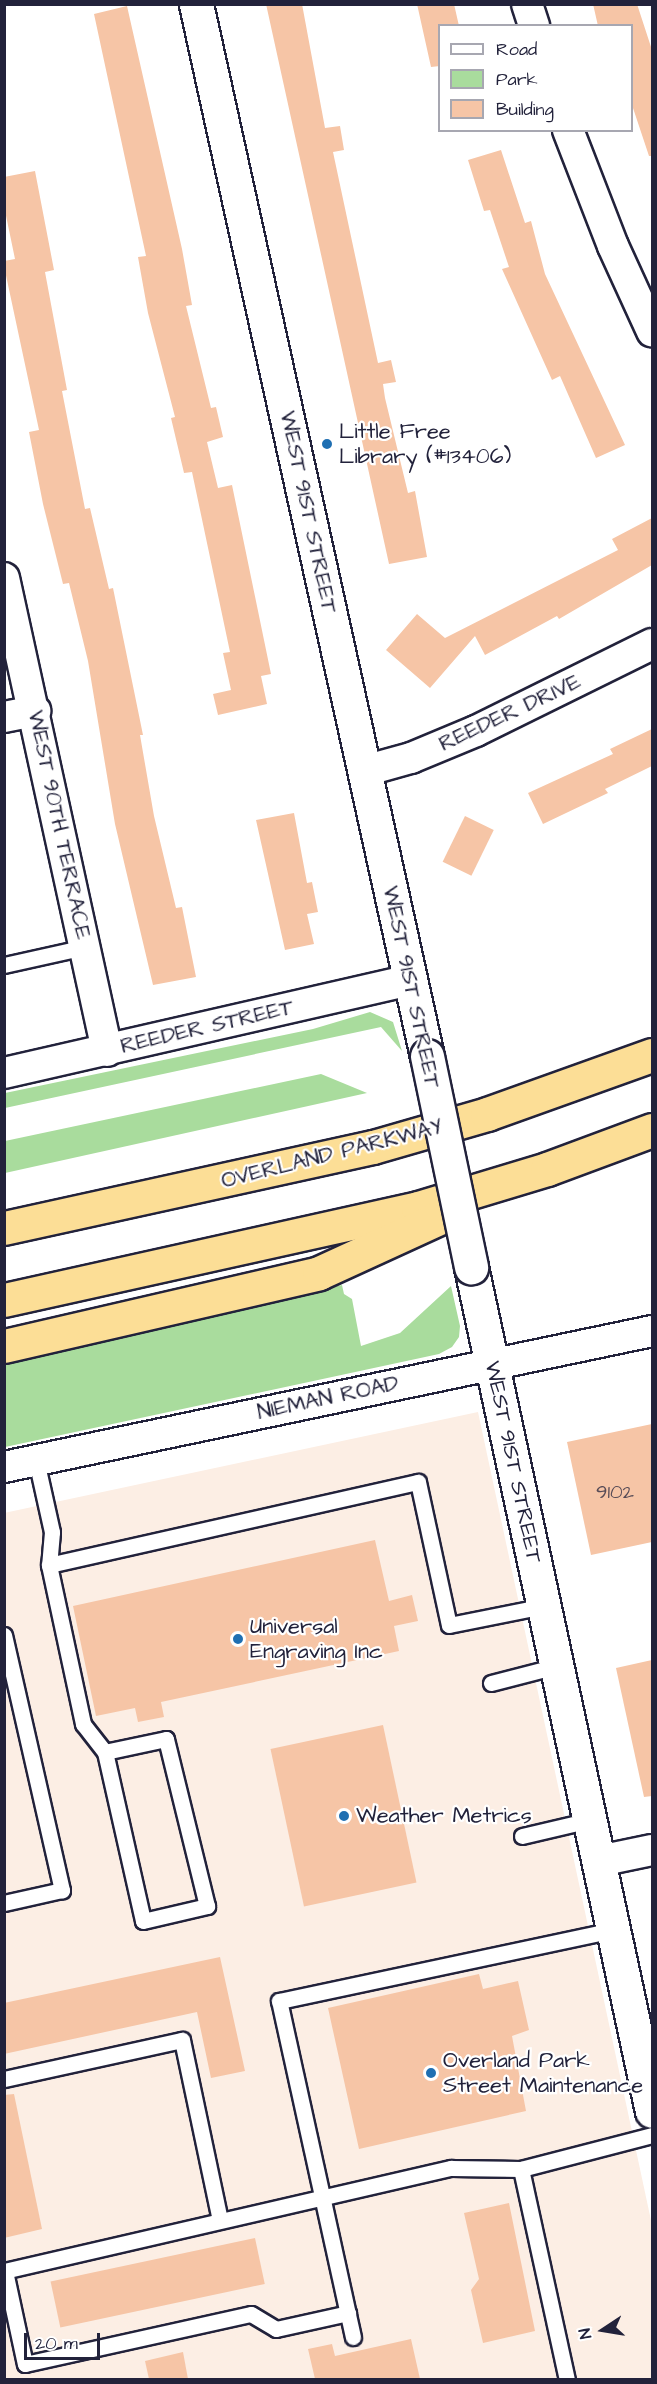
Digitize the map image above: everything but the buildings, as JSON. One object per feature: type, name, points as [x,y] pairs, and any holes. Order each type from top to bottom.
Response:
[{"type":"highway","name":"OVERLAND PARKWAY","points":[[4,1228],[373,1147],[487,1114],[652,1054]]},
{"type":"highway","points":[[4,1300],[418,1208],[547,1169],[652,1130]]},
{"type":"highway","points":[[4,1346],[319,1273],[547,1169]]},
{"type":"street","name":"WEST 91ST STREET","points":[[196,4],[427,1056],[652,2111]]},
{"type":"street","points":[[527,4],[533,24]]},
{"type":"street","points":[[569,132],[613,246],[652,331]]},
{"type":"street","name":"WEST 90TH TERRACE","points":[[6,592],[35,711],[108,1050]]},
{"type":"street","name":"REEDER DRIVE","points":[[364,771],[411,758],[476,731],[652,644]]},
{"type":"street","points":[[4,717],[35,711]]},
{"type":"street","name":"REEDER STREET","points":[[4,1073],[410,980]]},
{"type":"street","name":"NIEMAN ROAD","points":[[4,1467],[652,1330]]},
{"type":"street","points":[[599,1861],[652,1850]]},
{"type":"lane","points":[[4,964],[85,947]]},
{"type":"lane","points":[[36,1460],[52,1532],[49,1565],[83,1724],[105,1752],[143,1921],[207,1906],[166,1739],[105,1752]]},
{"type":"lane","points":[[49,1565],[418,1482],[449,1625],[544,1606]]},
{"type":"lane","points":[[4,1635],[62,1890],[4,1903]]},
{"type":"lane","points":[[491,1683],[557,1666]]},
{"type":"lane","points":[[522,1836],[590,1820]]},
{"type":"lane","points":[[353,2337],[279,2001],[614,1930]]},
{"type":"lane","points":[[4,2079],[182,2040],[220,2220]]},
{"type":"lane","points":[[348,2313],[276,2329],[251,2314],[25,2364],[5,2271],[451,2168],[521,2169],[652,2135]]},
{"type":"lane","points":[[521,2169],[567,2379]]},
{"type":"shaded area","points":[[478,1412],[652,2225],[652,2379],[5,2379],[4,1513]]},
{"type":"green space","points":[[370,1012],[393,1022],[402,1051],[381,1027],[5,1108],[5,1093],[313,1029]]},
{"type":"green space","points":[[321,1074],[367,1093],[5,1173],[5,1141]]},
{"type":"green space","points":[[342,1285],[344,1294],[352,1299],[361,1346],[400,1333],[451,1286],[460,1326],[459,1337],[452,1347],[439,1354],[5,1447],[4,1365]]},
{"type":"place","name":"Little Free Library (#13406)","points":[[327,444]]},
{"type":"place","name":"Universal Engraving Inc","points":[[238,1639]]},
{"type":"place","name":"Weather Metrics","points":[[344,1816]]},
{"type":"place","name":"Overland Park Street Maintenance","points":[[431,2073]]}]
